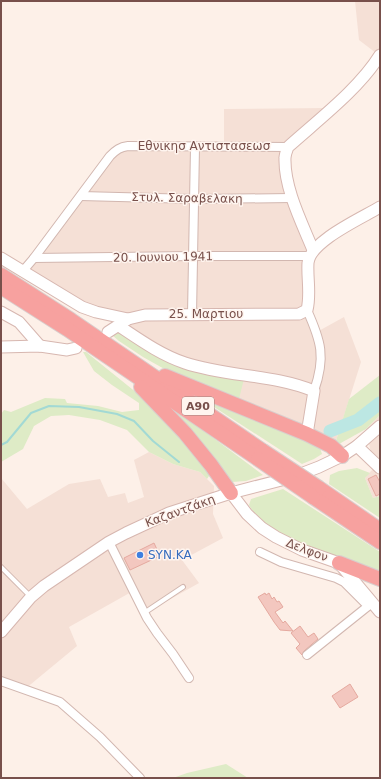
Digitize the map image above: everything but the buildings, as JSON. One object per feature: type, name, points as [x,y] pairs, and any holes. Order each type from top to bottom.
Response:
[{"type":"highway","name":"Α90","points":[[1,275],[260,455],[316,492],[380,530]]},
{"type":"highway","name":"Α90","points":[[1,286],[67,329],[130,366]]},
{"type":"highway","points":[[130,366],[181,383],[307,434],[331,446],[342,456]]},
{"type":"highway","points":[[130,366],[147,393],[185,433],[231,493]]},
{"type":"highway","name":"Α90","points":[[316,492],[380,542]]},
{"type":"highway","points":[[339,563],[380,579]]},
{"type":"main road","points":[[311,253],[286,177],[284,157],[288,146],[351,90],[371,70],[380,55]]},
{"type":"main road","points":[[307,310],[309,301],[308,262],[311,253],[339,230],[380,207]]},
{"type":"main road","points":[[1,258],[22,272],[82,306],[96,312],[128,319]]},
{"type":"main road","name":"25. Μαρτιου","points":[[108,332],[128,319],[145,315],[299,314],[307,310]]},
{"type":"main road","points":[[1,312],[19,322],[40,346]]},
{"type":"main road","points":[[119,326],[156,350],[185,363],[297,384],[314,391],[307,434]]},
{"type":"main road","points":[[1,347],[40,346],[67,350],[76,348]]},
{"type":"main road","name":"Καζαντζάκη","points":[[1,632],[31,597],[57,577],[109,542],[169,513],[231,493],[293,477],[323,465],[342,456],[357,446],[380,426]]},
{"type":"main road","points":[[357,446],[380,468]]},
{"type":"main road","name":"Δελφον","points":[[231,493],[247,514],[262,528],[302,550],[339,563],[370,604],[380,612]]},
{"type":"street","name":"Εθνικησ Αντιστασεωσ","points":[[81,196],[110,156],[121,148],[128,146],[288,146]]},
{"type":"street","points":[[192,315],[195,146]]},
{"type":"street","points":[[22,272],[81,196]]},
{"type":"street","name":"Στυλ. Σαραβελακη","points":[[81,196],[194,199],[292,198]]},
{"type":"street","name":"20. Ιουνιου 1941","points":[[34,258],[311,253]]},
{"type":"street","points":[[307,310],[317,333],[321,348],[320,363],[314,391]]},
{"type":"street","points":[[109,542],[144,612],[189,678]]},
{"type":"street","points":[[260,552],[281,562],[336,578],[344,582],[370,604],[307,655]]},
{"type":"street","points":[[1,681],[60,702],[100,737],[140,778]]},
{"type":"lane","points":[[1,567],[31,597]]},
{"type":"lane","points":[[144,612],[183,587]]},
{"type":"shaded area","points":[[355,1],[380,1],[380,56],[359,40]]},
{"type":"shaded area","points":[[326,108],[284,157],[308,237],[308,291],[315,333],[344,317],[361,362],[335,444],[238,403],[185,363],[25,271],[116,150],[224,145],[224,109]]},
{"type":"shaded area","points":[[380,415],[380,496],[373,498],[365,478],[379,462],[371,453],[366,429]]},
{"type":"shaded area","points":[[149,452],[173,464],[200,472],[214,486],[213,514],[223,538],[182,560],[199,583],[144,614],[133,591],[69,627],[77,646],[25,689],[1,680],[1,478],[27,509],[69,484],[100,479],[108,497],[125,493],[128,503],[144,497],[134,460]]},
{"type":"green space","points":[[121,331],[168,361],[244,379],[238,403],[184,380],[143,357],[112,335]]},
{"type":"green space","points":[[83,352],[86,352],[163,414],[211,473],[207,479],[200,472],[173,464],[149,452],[127,430],[100,420],[69,415],[51,416],[34,426],[23,449],[1,462],[1,414],[4,410],[11,412],[45,398],[65,399],[67,403],[98,406],[122,412],[139,410],[139,403],[94,371]]},
{"type":"green space","points":[[380,375],[380,415],[366,429],[339,444],[335,444],[349,399]]},
{"type":"green space","points":[[191,392],[307,438],[320,448],[322,454],[302,464]]},
{"type":"green space","points":[[164,403],[263,475],[246,481],[232,482]]},
{"type":"green space","points":[[357,468],[370,473],[365,478],[373,498],[380,496],[380,518],[329,484],[330,475],[339,471]]},
{"type":"green space","points":[[283,489],[380,552],[380,576],[327,556],[289,539],[258,517],[249,505],[251,499]]},
{"type":"green space","points":[[226,764],[248,778],[173,778],[187,773]]},
{"type":"waterway","points":[[330,431],[358,420],[380,403]]},
{"type":"waterway","points":[[1,445],[7,442],[31,413],[49,406],[79,407],[117,414],[134,421],[153,441],[179,462]]},
{"type":"place","name":"SYN.KA","points":[[140,555]]}]
